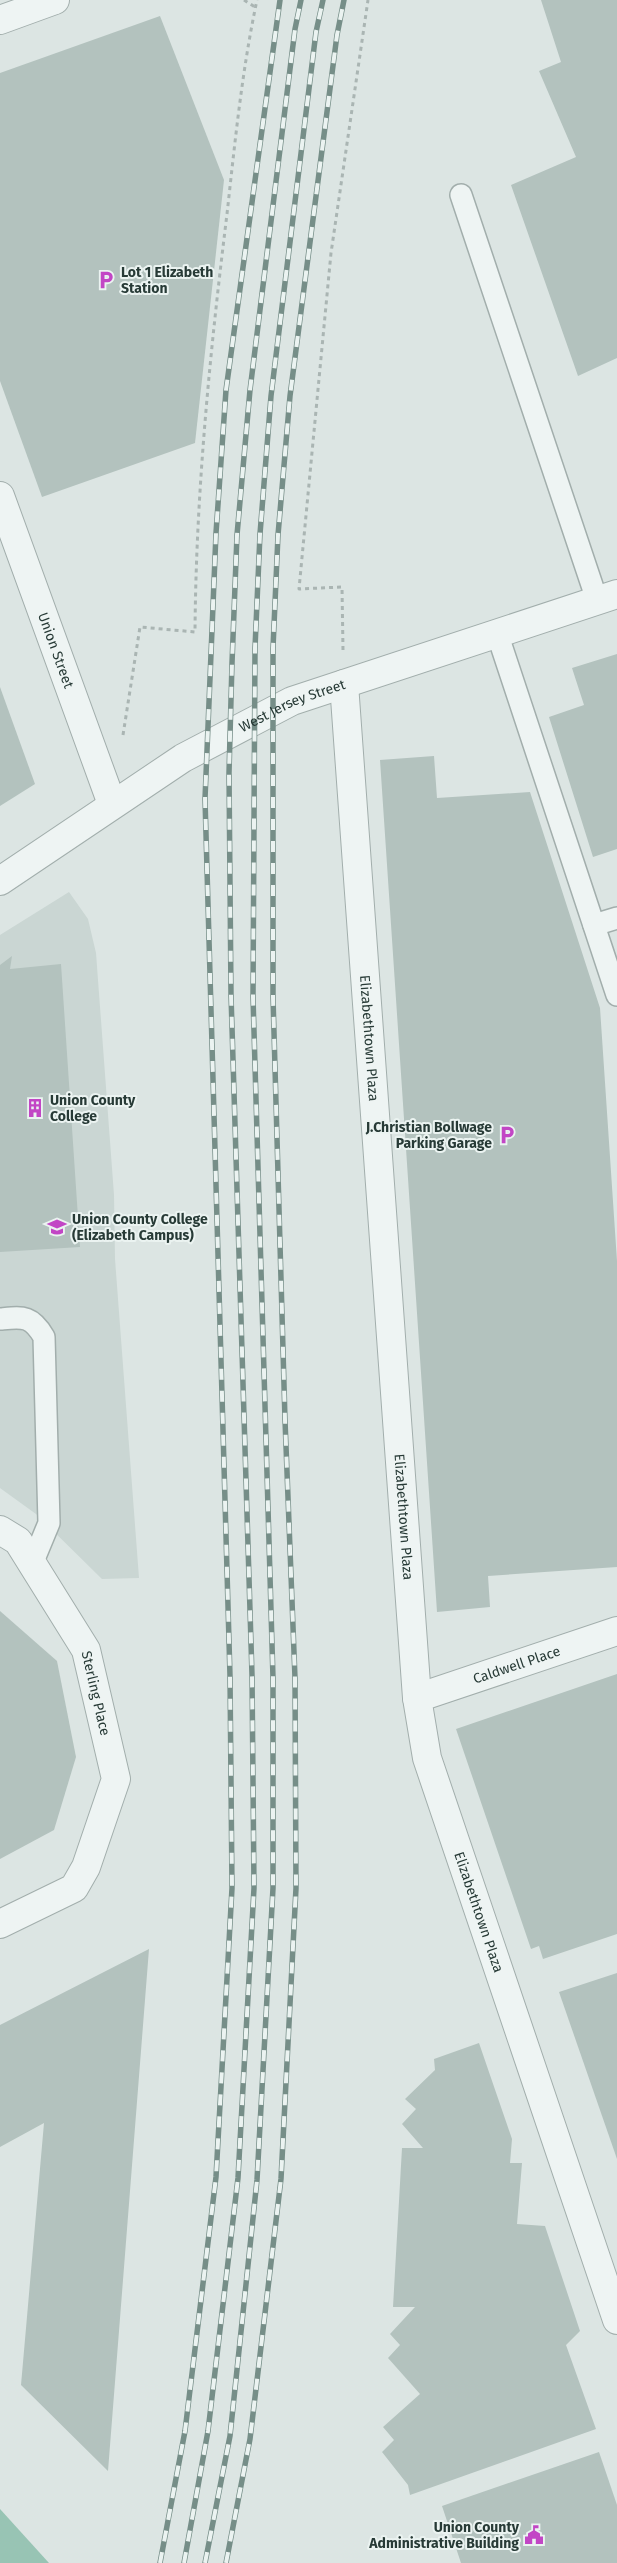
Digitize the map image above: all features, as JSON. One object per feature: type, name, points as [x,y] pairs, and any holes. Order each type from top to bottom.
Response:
[{"type":"street","points":[[0,20],[52,1]]},
{"type":"street","name":"Union Street","points":[[0,496],[112,804]]},
{"type":"street","name":"West Jersey Street","points":[[0,881],[112,804],[191,753],[292,701],[607,597]]},
{"type":"street","name":"Elizabethtown Plaza","points":[[344,684],[417,1698],[427,1758],[617,2320]]},
{"type":"street","name":"Sterling Place","points":[[0,1530],[18,1541],[86,1650],[116,1779],[86,1866],[74,1888],[0,1924]]},
{"type":"street","name":"Caldwell Place","points":[[417,1698],[617,1631]]},
{"type":"lane","points":[[461,195],[607,597]]},
{"type":"lane","points":[[497,633],[617,995]]},
{"type":"lane","points":[[594,925],[617,918]]},
{"type":"lane","points":[[0,1319],[24,1318],[36,1323],[44,1336],[49,1523],[32,1564]]},
{"type":"path","points":[[244,0],[255,7]]},
{"type":"path","points":[[121,745],[140,627],[195,632],[196,536],[217,296],[241,96],[257,0]]},
{"type":"path","points":[[344,684],[342,587],[299,589],[331,253],[368,0]]},
{"type":"shaded area","name":"Union County College (Elizabeth Campus)","points":[[69,892],[88,919],[96,953],[114,1195],[115,1259],[139,1578],[102,1579],[36,1514],[0,1488],[0,935]]},
{"type":"shaded area","points":[[0,2509],[49,2563],[0,2563]]},
{"type":"building","points":[[541,0],[617,0],[617,358],[578,376],[511,185],[576,157],[539,71],[561,62]]},
{"type":"building","name":"Lot 1 Elizabeth Station","points":[[160,16],[224,180],[195,443],[42,497],[0,381],[0,73]]},
{"type":"building","points":[[617,654],[617,849],[593,857],[549,717],[584,705],[572,668]]},
{"type":"building","points":[[0,687],[35,784],[0,806]]},
{"type":"building","name":"J.Christian Bollwage Parking Garage","points":[[434,756],[437,798],[530,792],[600,1008],[617,1261],[617,1567],[488,1576],[490,1607],[437,1612],[380,760]]},
{"type":"building","name":"Union County College","points":[[12,956],[10,969],[61,964],[80,1247],[0,1252],[0,965]]},
{"type":"building","points":[[0,1611],[57,1661],[76,1757],[54,1830],[0,1859]]},
{"type":"building","points":[[617,1674],[617,1934],[543,1959],[539,1946],[531,1949],[456,1729]]},
{"type":"building","points":[[149,1949],[108,2471],[21,2385],[44,2123],[0,2147],[0,2025]]},
{"type":"building","points":[[617,1973],[617,2159],[559,1992]]},
{"type":"building","points":[[479,2043],[512,2139],[510,2163],[522,2163],[517,2224],[545,2226],[580,2331],[566,2345],[596,2429],[410,2495],[408,2485],[382,2452],[394,2440],[383,2427],[420,2394],[388,2358],[400,2345],[390,2334],[415,2307],[393,2307],[402,2148],[423,2148],[402,2124],[416,2109],[405,2099],[435,2070],[434,2059]]},
{"type":"building","name":"Union County Administrative Building","points":[[599,2452],[617,2505],[617,2563],[461,2563],[442,2506]]},
{"type":"railway","points":[[160,2563],[185,2431],[216,2177],[232,1888],[230,1676],[205,799],[216,533],[226,390],[280,0]]},
{"type":"railway","points":[[184,2563],[208,2431],[238,2178],[254,1888],[252,1675],[231,995],[229,773],[237,535],[250,390],[295,29],[301,0]]},
{"type":"railway","points":[[205,2563],[230,2436],[257,2180],[273,1888],[273,1678],[253,997],[255,648],[260,534],[271,396],[316,32],[323,0]]},
{"type":"railway","points":[[226,2563],[250,2439],[281,2179],[296,1888],[295,1678],[285,1420],[273,997],[273,648],[278,535],[290,396],[337,35],[344,0]]},
{"type":"place","name":"Lot 1 Elizabeth Station","points":[[106,280]]},
{"type":"place","name":"Union County College","points":[[35,1108]]},
{"type":"place","name":"J.Christian Bollwage Parking Garage","points":[[507,1135]]},
{"type":"place","name":"Union County College (Elizabeth Campus)","points":[[57,1227]]},
{"type":"place","name":"Union County Administrative Building","points":[[534,2535]]}]
